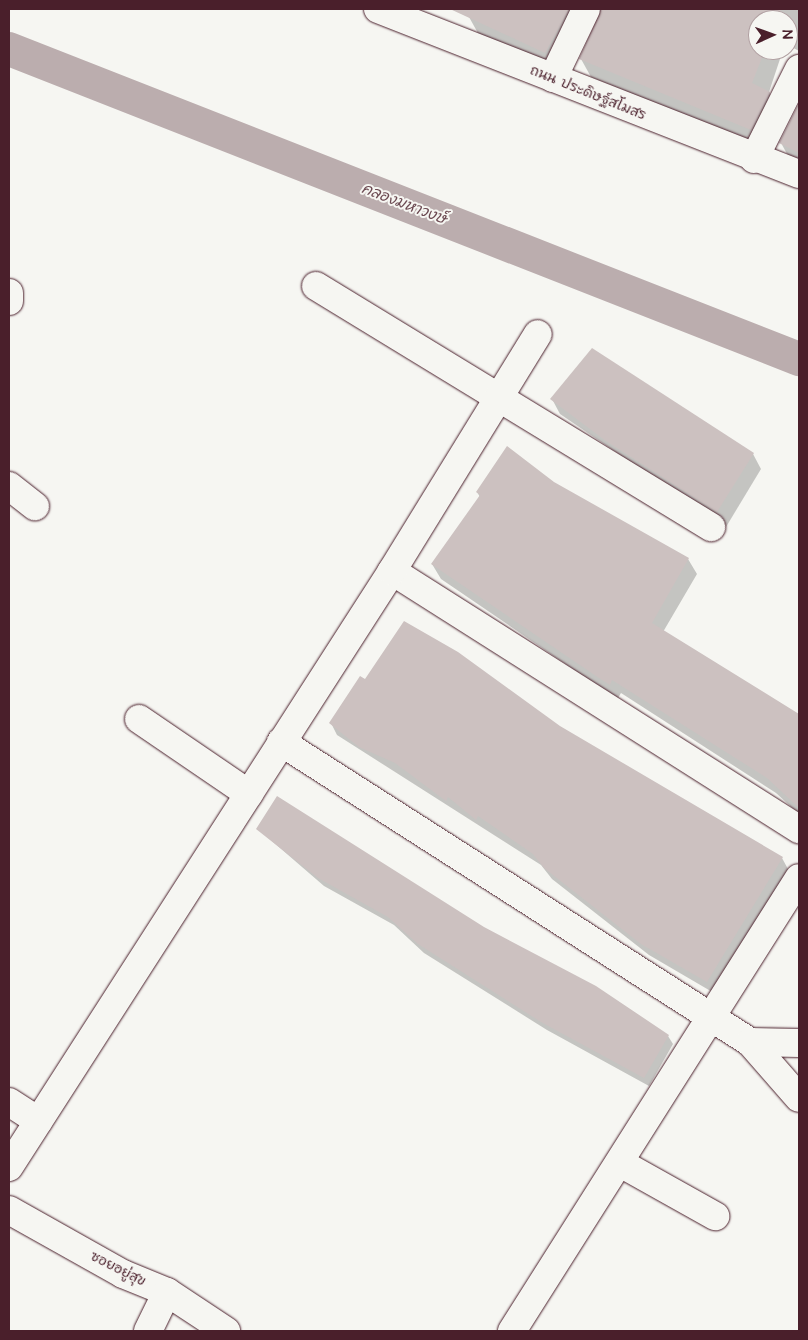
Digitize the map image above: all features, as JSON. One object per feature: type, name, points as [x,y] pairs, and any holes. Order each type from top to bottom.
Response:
[{"type":"street","name":"ถนน ประดิษฐ์สโมสร","points":[[378,9],[754,159],[799,174]]},
{"type":"street","points":[[553,78],[586,9]]},
{"type":"street","points":[[754,159],[799,69]]},
{"type":"street","points":[[316,286],[501,395],[711,527]]},
{"type":"street","points":[[9,293],[9,301]]},
{"type":"street","points":[[9,1167],[392,571],[538,334]]},
{"type":"street","points":[[9,486],[34,506]]},
{"type":"street","points":[[392,571],[799,829]]},
{"type":"street","points":[[139,719],[249,794]]},
{"type":"street","points":[[281,742],[713,1016],[750,1042],[799,1098]]},
{"type":"street","points":[[512,1331],[622,1164],[799,878]]},
{"type":"street","points":[[750,1042],[799,1043]]},
{"type":"street","points":[[9,1102],[38,1121]]},
{"type":"street","points":[[622,1164],[715,1216]]},
{"type":"street","name":"ซอยอยู่สุข","points":[[9,1210],[124,1274],[167,1292],[226,1331]]},
{"type":"street","points":[[148,1331],[167,1292]]},
{"type":"building","points":[[450,9],[569,9],[545,53]]},
{"type":"building","points":[[601,9],[781,9],[748,10],[748,60],[761,60],[752,83],[770,92],[751,130],[579,59]]},
{"type":"building","points":[[799,106],[799,153],[779,143]]},
{"type":"building","points":[[592,348],[754,453],[717,512],[606,441],[550,399]]},
{"type":"building","points":[[507,446],[554,482],[689,558],[652,623],[799,714],[799,808],[767,778],[612,680],[610,685],[599,678],[431,564],[480,495],[476,492]]},
{"type":"building","points":[[404,621],[458,652],[560,726],[783,857],[707,982],[641,944],[544,868],[533,854],[478,816],[476,820],[448,797],[446,801],[395,763],[359,747],[329,723],[360,676],[365,679]]},
{"type":"building","points":[[277,796],[484,927],[596,986],[669,1035],[644,1078],[541,1022],[418,944],[388,917],[318,878],[256,829]]},
{"type":"waterway","name":"คลองมหาวงษ์","points":[[9,49],[799,359]]}]
